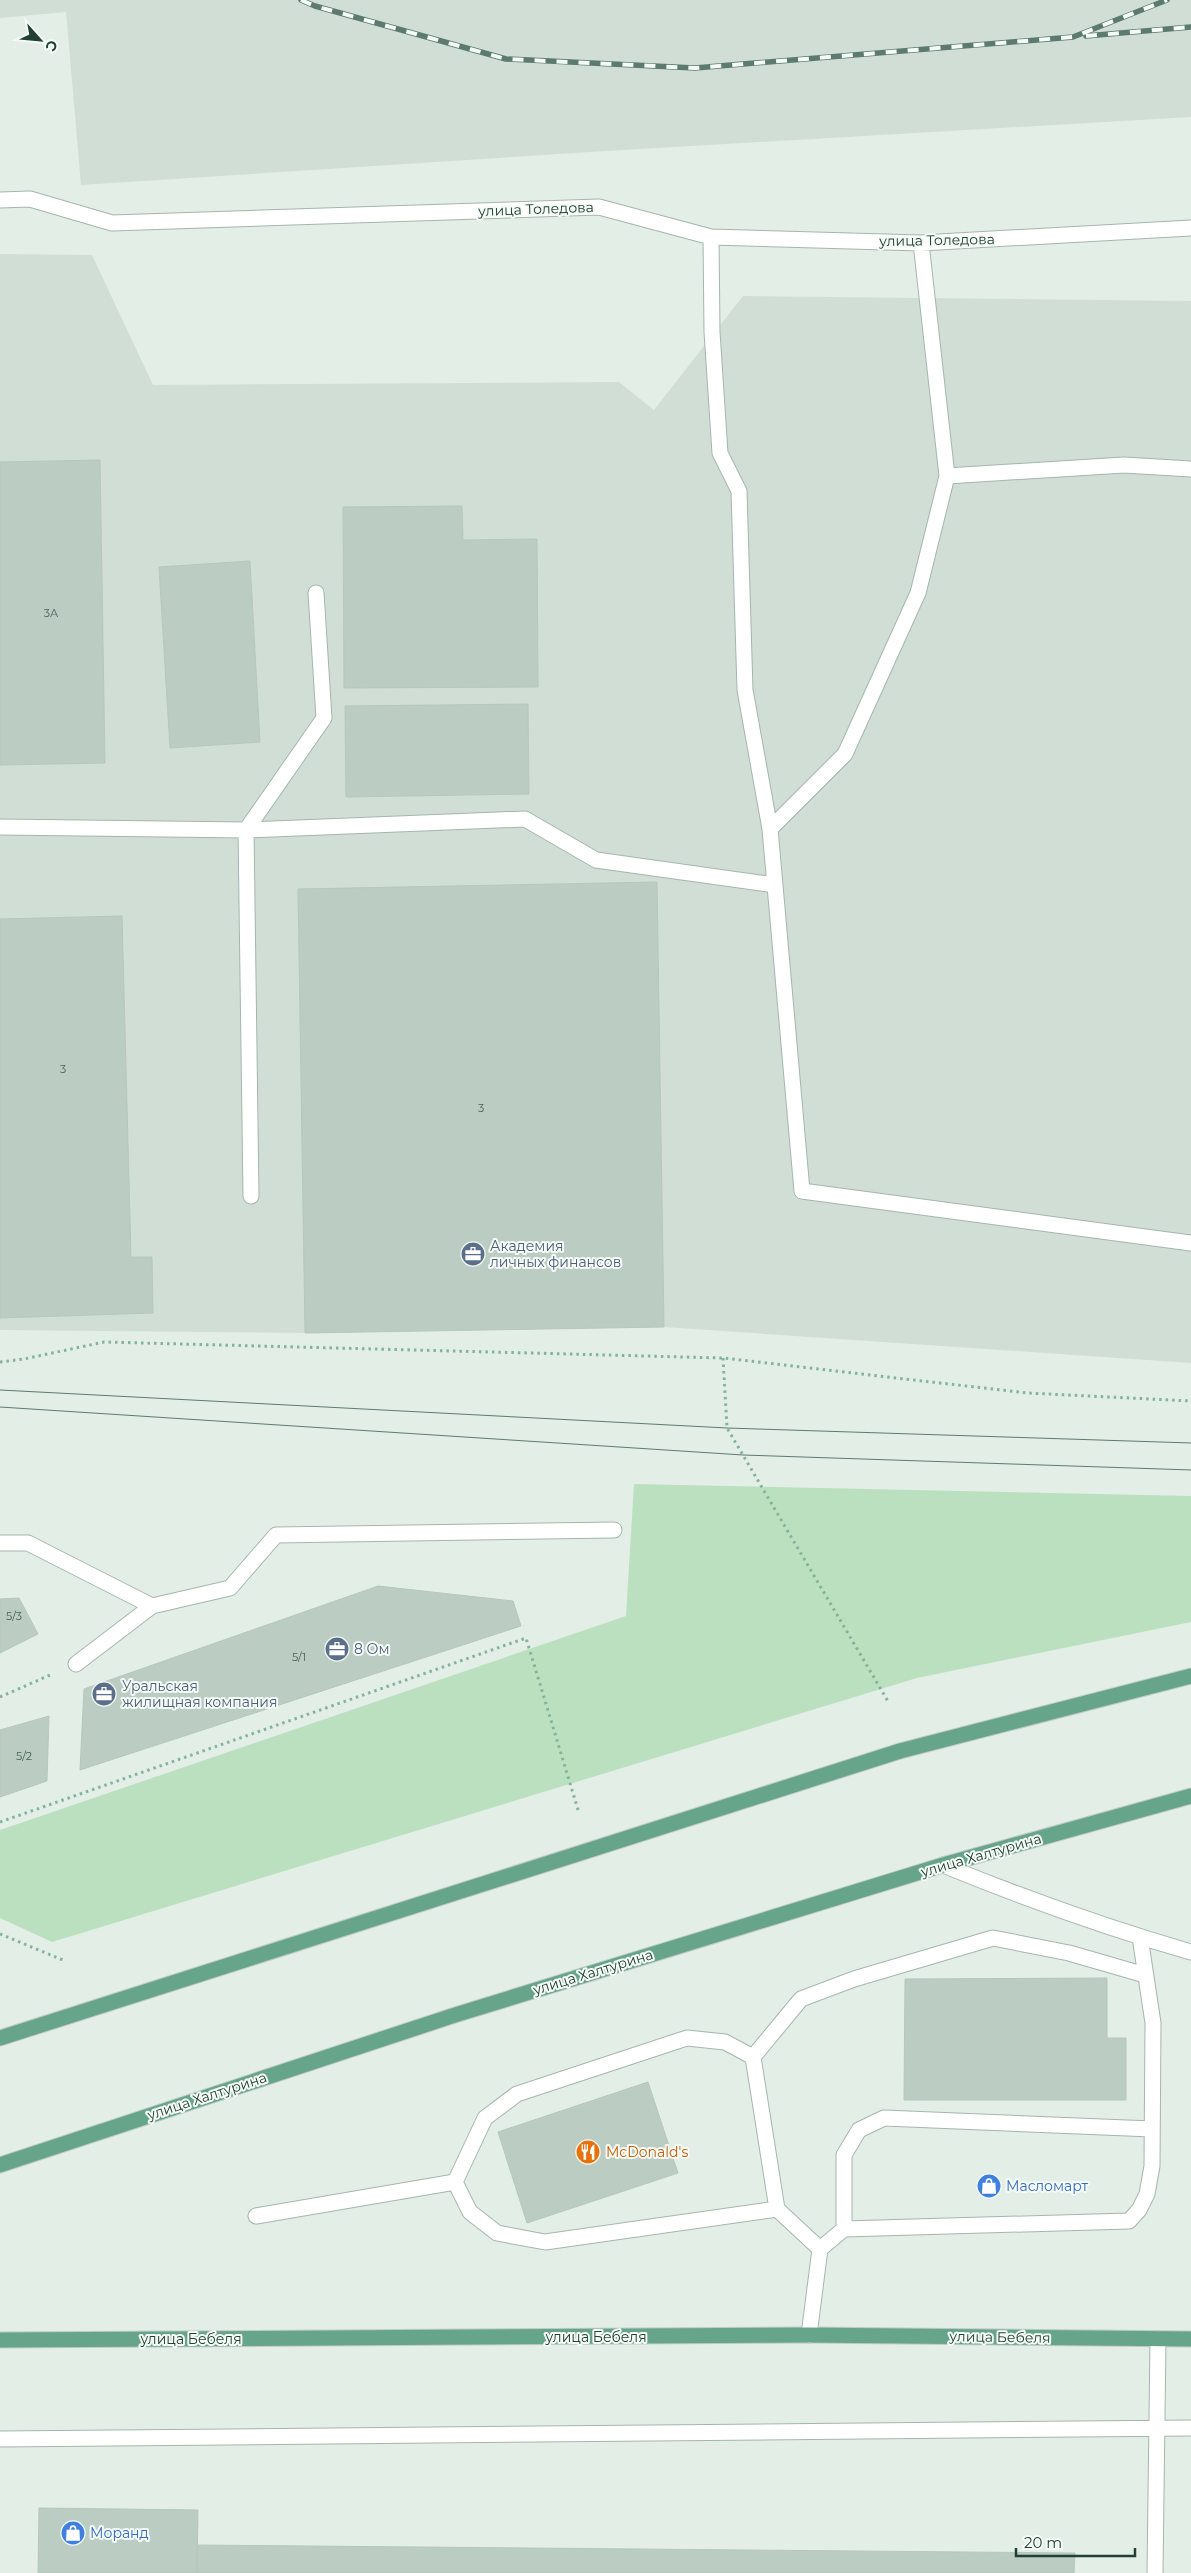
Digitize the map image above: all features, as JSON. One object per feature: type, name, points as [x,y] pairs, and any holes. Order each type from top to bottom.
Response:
[{"type":"main road","points":[[0,2038],[900,1750],[1191,1676]]},
{"type":"main road","name":"улица Халтурина","points":[[0,2165],[455,2015],[943,1865],[1191,1796]]},
{"type":"main road","name":"улица Бебеля","points":[[0,2340],[809,2335],[1191,2338]]},
{"type":"street","name":"улица Толедова","points":[[0,200],[30,199],[112,223],[600,207],[711,237],[921,244],[1191,228]]},
{"type":"street","points":[[711,237],[712,332],[720,453],[739,491],[746,690],[770,829],[802,1191],[1191,1243]]},
{"type":"street","points":[[770,829],[845,754],[918,593],[947,476],[921,244]]},
{"type":"street","points":[[947,476],[1124,465],[1191,469]]},
{"type":"street","points":[[251,1196],[246,830],[324,718],[316,593]]},
{"type":"street","points":[[0,826],[246,830],[526,819],[596,860],[775,885]]},
{"type":"street","points":[[76,1664],[152,1606],[230,1588],[276,1535],[614,1530]]},
{"type":"street","points":[[0,1543],[28,1543],[152,1606]]},
{"type":"street","points":[[943,1865],[994,1886],[1140,1937],[1191,1952]]},
{"type":"street","points":[[809,2335],[820,2249],[844,2229],[1129,2221],[1139,2210],[1147,2194],[1152,2166],[1153,2023],[1140,1937]]},
{"type":"street","points":[[820,2249],[777,2209],[753,2057],[801,1999],[854,1979],[993,1938],[1069,1954],[1145,1975]]},
{"type":"street","points":[[455,2182],[485,2118],[517,2094],[687,2038],[725,2042],[753,2057]]},
{"type":"street","points":[[844,2229],[844,2155],[859,2130],[884,2118],[1152,2129]]},
{"type":"street","points":[[455,2182],[470,2212],[497,2233],[545,2242],[777,2209]]},
{"type":"street","points":[[256,2216],[455,2182]]},
{"type":"street","points":[[1155,2573],[1158,2339]]},
{"type":"street","points":[[0,2439],[1191,2428]]},
{"type":"path","points":[[0,1362],[24,1359],[104,1342],[723,1358],[1027,1393],[1191,1401]]},
{"type":"path","points":[[723,1358],[726,1428],[889,1703]]},
{"type":"path","points":[[0,1822],[526,1638],[579,1813]]},
{"type":"path","points":[[0,1697],[76,1664]]},
{"type":"path","points":[[0,1934],[63,1960]]},
{"type":"shaded area","points":[[0,0],[1191,0],[1191,117],[590,152],[81,185],[66,12],[0,18]]},
{"type":"shaded area","points":[[0,254],[92,255],[153,385],[619,382],[654,410],[743,296],[1191,301],[1191,1363],[664,1327],[305,1333],[0,1330]]},
{"type":"green space","points":[[634,1484],[1191,1496],[1191,1622],[917,1678],[52,1942],[0,1918],[0,1830],[626,1616]]},
{"type":"building","points":[[100,460],[105,763],[0,765],[0,462]]},
{"type":"building","points":[[462,506],[463,540],[537,539],[538,687],[344,688],[343,507]]},
{"type":"building","points":[[250,561],[260,742],[170,748],[159,567]]},
{"type":"building","points":[[528,704],[529,794],[346,797],[345,706]]},
{"type":"building","points":[[657,882],[664,1327],[305,1333],[298,889]]},
{"type":"building","points":[[122,916],[131,1257],[152,1257],[153,1313],[0,1318],[0,919]]},
{"type":"building","points":[[378,1586],[513,1601],[521,1626],[80,1770],[84,1689]]},
{"type":"building","points":[[19,1598],[38,1634],[0,1653],[0,1599]]},
{"type":"building","points":[[49,1716],[47,1781],[0,1797],[0,1730]]},
{"type":"building","points":[[1107,1978],[1107,2038],[1126,2038],[1126,2100],[904,2100],[905,1979]]},
{"type":"building","name":"McDonald's","points":[[648,2082],[678,2173],[527,2223],[498,2132]]},
{"type":"building","points":[[39,2508],[198,2510],[197,2573],[38,2573]]},
{"type":"building","points":[[197,2545],[1075,2553],[1074,2573],[197,2573]]},
{"type":"tram line","points":[[0,1390],[727,1428],[1191,1443]]},
{"type":"tram line","points":[[0,1407],[743,1455],[1191,1470]]},
{"type":"railway","points":[[301,0],[315,6],[506,59],[695,68],[1073,37],[1167,0]]},
{"type":"railway","points":[[1086,36],[1191,27]]},
{"type":"place","name":"Академия личных финансов","points":[[473,1254]]},
{"type":"place","name":"8 Ом","points":[[337,1649]]},
{"type":"place","name":"Уральская жилищная компания","points":[[104,1694]]},
{"type":"place","name":"McDonald's","points":[[588,2152]]},
{"type":"place","name":"Масломарт","points":[[989,2186]]},
{"type":"place","name":"Моранд","points":[[73,2533]]}]
